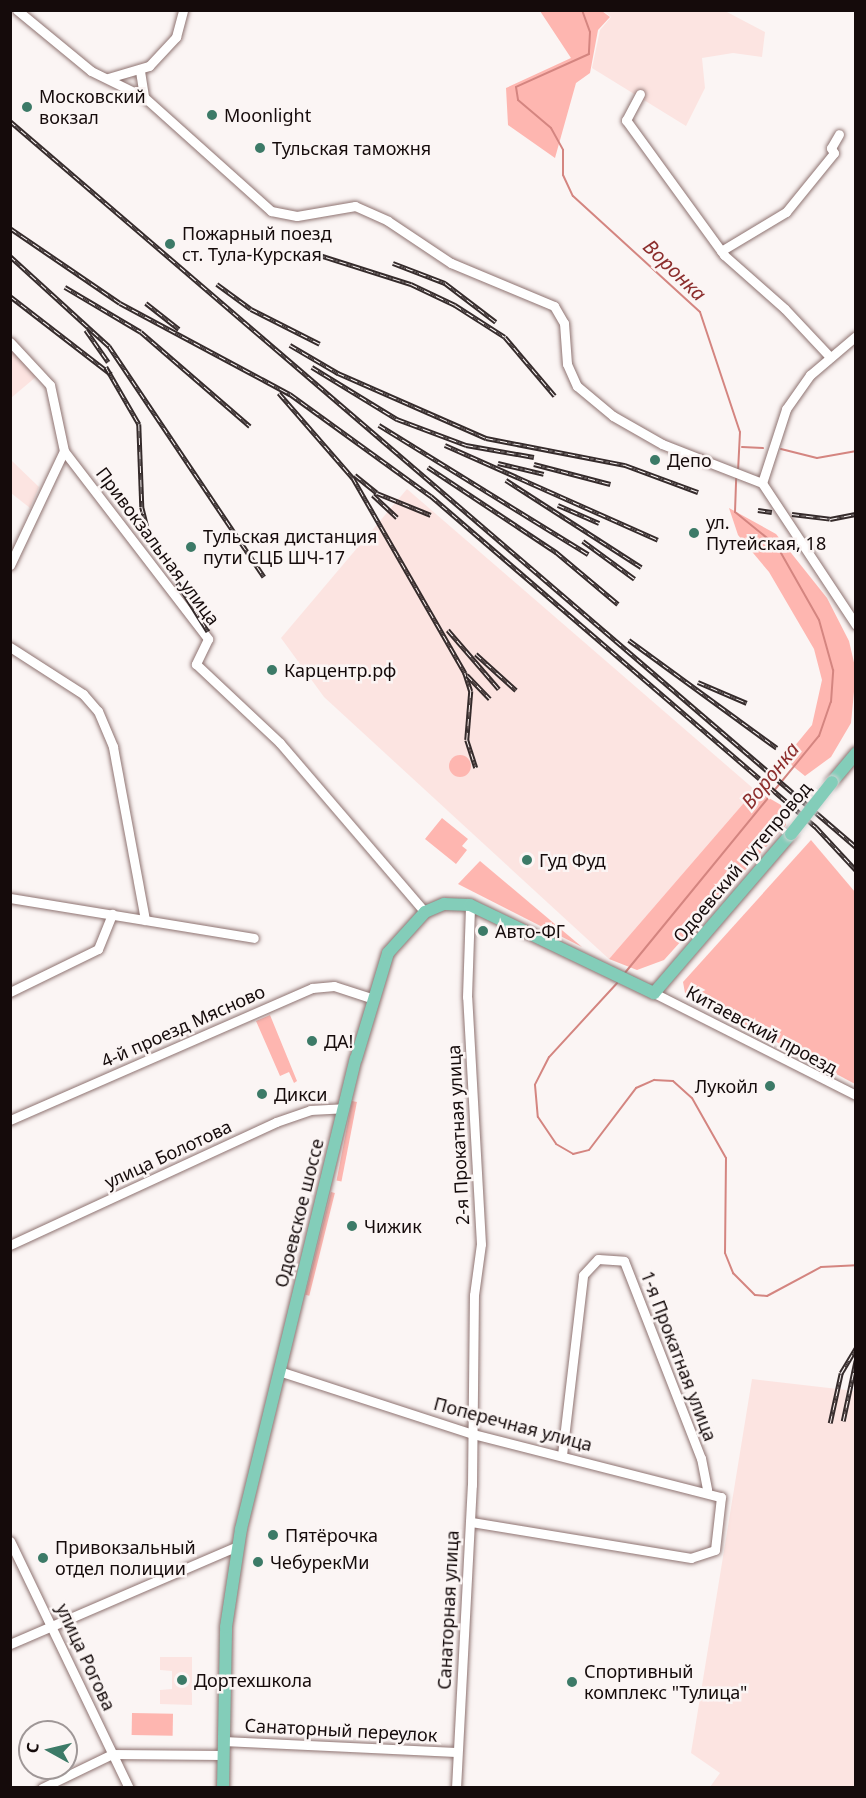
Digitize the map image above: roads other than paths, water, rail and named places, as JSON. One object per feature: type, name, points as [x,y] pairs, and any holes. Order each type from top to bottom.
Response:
[{"type":"main road","name":"Одоевский путепровод","points":[[654,993],[790,834],[855,753]]},
{"type":"main road","points":[[425,912],[444,904],[470,905],[654,993]]},
{"type":"main road","name":"Одоевское шоссе","points":[[223,1788],[226,1627],[238,1546],[343,1108],[372,998],[388,953],[425,912]]},
{"type":"street","points":[[16,10],[91,71],[144,97],[271,211],[297,216],[355,206],[388,221],[451,263],[544,299],[561,315],[569,373],[577,386],[639,432],[751,475],[762,483],[855,625]]},
{"type":"street","points":[[108,78],[140,71],[176,37],[183,10]]},
{"type":"street","points":[[140,71],[144,97]]},
{"type":"street","points":[[640,94],[626,120],[721,251],[830,357]]},
{"type":"street","points":[[721,251],[786,212],[834,153],[831,147],[839,134]]},
{"type":"street","points":[[762,483],[786,409],[830,357],[855,336]]},
{"type":"street","name":"Привокзальная улица","points":[[10,342],[50,385],[64,451],[208,639],[196,664],[280,743],[425,912]]},
{"type":"street","points":[[10,565],[64,451]]},
{"type":"street","points":[[10,647],[83,694],[98,711],[113,747],[145,920]]},
{"type":"street","points":[[10,898],[254,938]]},
{"type":"street","name":"2-я Прокатная улица","points":[[470,905],[467,997],[481,1189],[473,1434]]},
{"type":"street","points":[[10,992],[98,949],[112,914]]},
{"type":"street","name":"4-й проезд Мясново","points":[[10,1120],[312,988],[334,986],[372,998]]},
{"type":"street","name":"Китаевский проезд","points":[[654,993],[855,1095]]},
{"type":"street","name":"улица Болотова","points":[[10,1245],[276,1122],[310,1110],[343,1108]]},
{"type":"street","name":"1-я Прокатная улица","points":[[562,1455],[583,1275],[598,1259],[624,1261],[701,1458],[707,1489]]},
{"type":"street","name":"Поперечная улица","points":[[279,1371],[473,1434],[707,1489]]},
{"type":"street","name":"Санаторная улица","points":[[456,1788],[473,1434]]},
{"type":"street","points":[[470,1522],[691,1558],[715,1550],[721,1497],[707,1489]]},
{"type":"street","name":"улица Рогова","points":[[10,1541],[53,1624],[129,1788]]},
{"type":"street","points":[[10,1644],[238,1546]]},
{"type":"street","name":"Санаторный переулок","points":[[223,1741],[456,1752]]},
{"type":"street","points":[[42,1788],[112,1755],[222,1755]]},
{"type":"waterway","name":"Воронка","points":[[582,10],[590,32],[589,54],[516,87],[518,100],[551,128],[563,150],[563,175],[573,196],[700,312],[740,432],[738,472]]},
{"type":"waterway","points":[[742,447],[763,448]]},
{"type":"waterway","points":[[781,449],[817,458],[856,451]]},
{"type":"waterway","name":"Воронка","points":[[624,974],[819,736],[831,702],[833,670],[819,620],[777,546],[735,512],[736,477]]},
{"type":"waterway","name":"Воронка","points":[[619,981],[549,1057],[535,1085],[538,1117],[556,1144],[573,1154],[589,1150],[636,1088],[654,1080],[673,1081],[692,1098],[726,1158],[725,1253],[733,1273],[755,1295],[767,1296],[821,1267],[856,1265]]},
{"type":"railway","points":[[10,121],[856,847]]},
{"type":"railway","points":[[10,228],[120,303],[290,394],[431,496],[816,827],[856,870]]},
{"type":"railway","points":[[313,253],[411,284],[455,305],[505,337],[555,396]]},
{"type":"railway","points":[[10,256],[109,346],[264,577]]},
{"type":"railway","points":[[393,263],[445,283],[496,322]]},
{"type":"railway","points":[[217,284],[251,309],[320,344]]},
{"type":"railway","points":[[65,287],[141,332],[250,426]]},
{"type":"railway","points":[[10,296],[111,374]]},
{"type":"railway","points":[[146,303],[179,329]]},
{"type":"railway","points":[[86,330],[108,362]]},
{"type":"railway","points":[[290,345],[338,373],[486,438],[625,465],[698,492]]},
{"type":"railway","points":[[106,367],[139,424],[142,507],[150,538],[208,631]]},
{"type":"railway","points":[[312,367],[397,419],[466,445],[534,457]]},
{"type":"railway","points":[[279,393],[353,478],[465,673],[471,691],[467,740],[476,768]]},
{"type":"railway","points":[[379,425],[588,554]]},
{"type":"railway","points":[[445,445],[658,540]]},
{"type":"railway","points":[[498,463],[544,474]]},
{"type":"railway","points":[[534,464],[610,484]]},
{"type":"railway","points":[[428,467],[556,552],[618,604]]},
{"type":"railway","points":[[355,475],[377,493],[431,515]]},
{"type":"railway","points":[[506,480],[641,567]]},
{"type":"railway","points":[[373,495],[397,517]]},
{"type":"railway","points":[[558,505],[599,523]]},
{"type":"railway","points":[[758,510],[772,512]]},
{"type":"railway","points":[[792,514],[830,519],[856,514]]},
{"type":"railway","points":[[583,541],[635,579]]},
{"type":"railway","points":[[448,630],[499,689]]},
{"type":"railway","points":[[629,640],[777,748]]},
{"type":"railway","points":[[476,654],[516,690]]},
{"type":"railway","points":[[467,675],[490,699]]},
{"type":"railway","points":[[698,682],[747,703]]},
{"type":"railway","points":[[830,1423],[841,1373],[856,1348]]},
{"type":"railway","points":[[843,1421],[856,1360]]},
{"type":"place","name":"Московский вокзал","points":[[27,107]]},
{"type":"place","name":"Moonlight","points":[[212,115]]},
{"type":"place","name":"Тульская таможня","points":[[260,148]]},
{"type":"place","name":"Пожарный поезд ст. Тула-Курская","points":[[170,244]]},
{"type":"place","name":"Депо","points":[[655,460]]},
{"type":"place","name":"ул. Путейская, 18","points":[[694,533]]},
{"type":"place","name":"Тульская дистанция пути СЦБ ШЧ-17","points":[[191,547]]},
{"type":"place","name":"Карцентр.рф","points":[[272,670]]},
{"type":"place","name":"Гуд Фуд","points":[[527,860]]},
{"type":"place","name":"Авто-ФГ","points":[[483,931]]},
{"type":"place","name":"ДА!","points":[[312,1041]]},
{"type":"place","name":"Лукойл","points":[[770,1086]]},
{"type":"place","name":"Дикси","points":[[262,1094]]},
{"type":"place","name":"Чижик","points":[[352,1226]]},
{"type":"place","name":"Пятёрочка","points":[[273,1535]]},
{"type":"place","name":"Привокзальный отдел полиции","points":[[43,1558]]},
{"type":"place","name":"ЧебурекМи","points":[[258,1562]]},
{"type":"place","name":"Дортехшкола","points":[[182,1680]]},
{"type":"place","name":"Спортивный комплекс \"Тулица\"","points":[[572,1682]]}]
